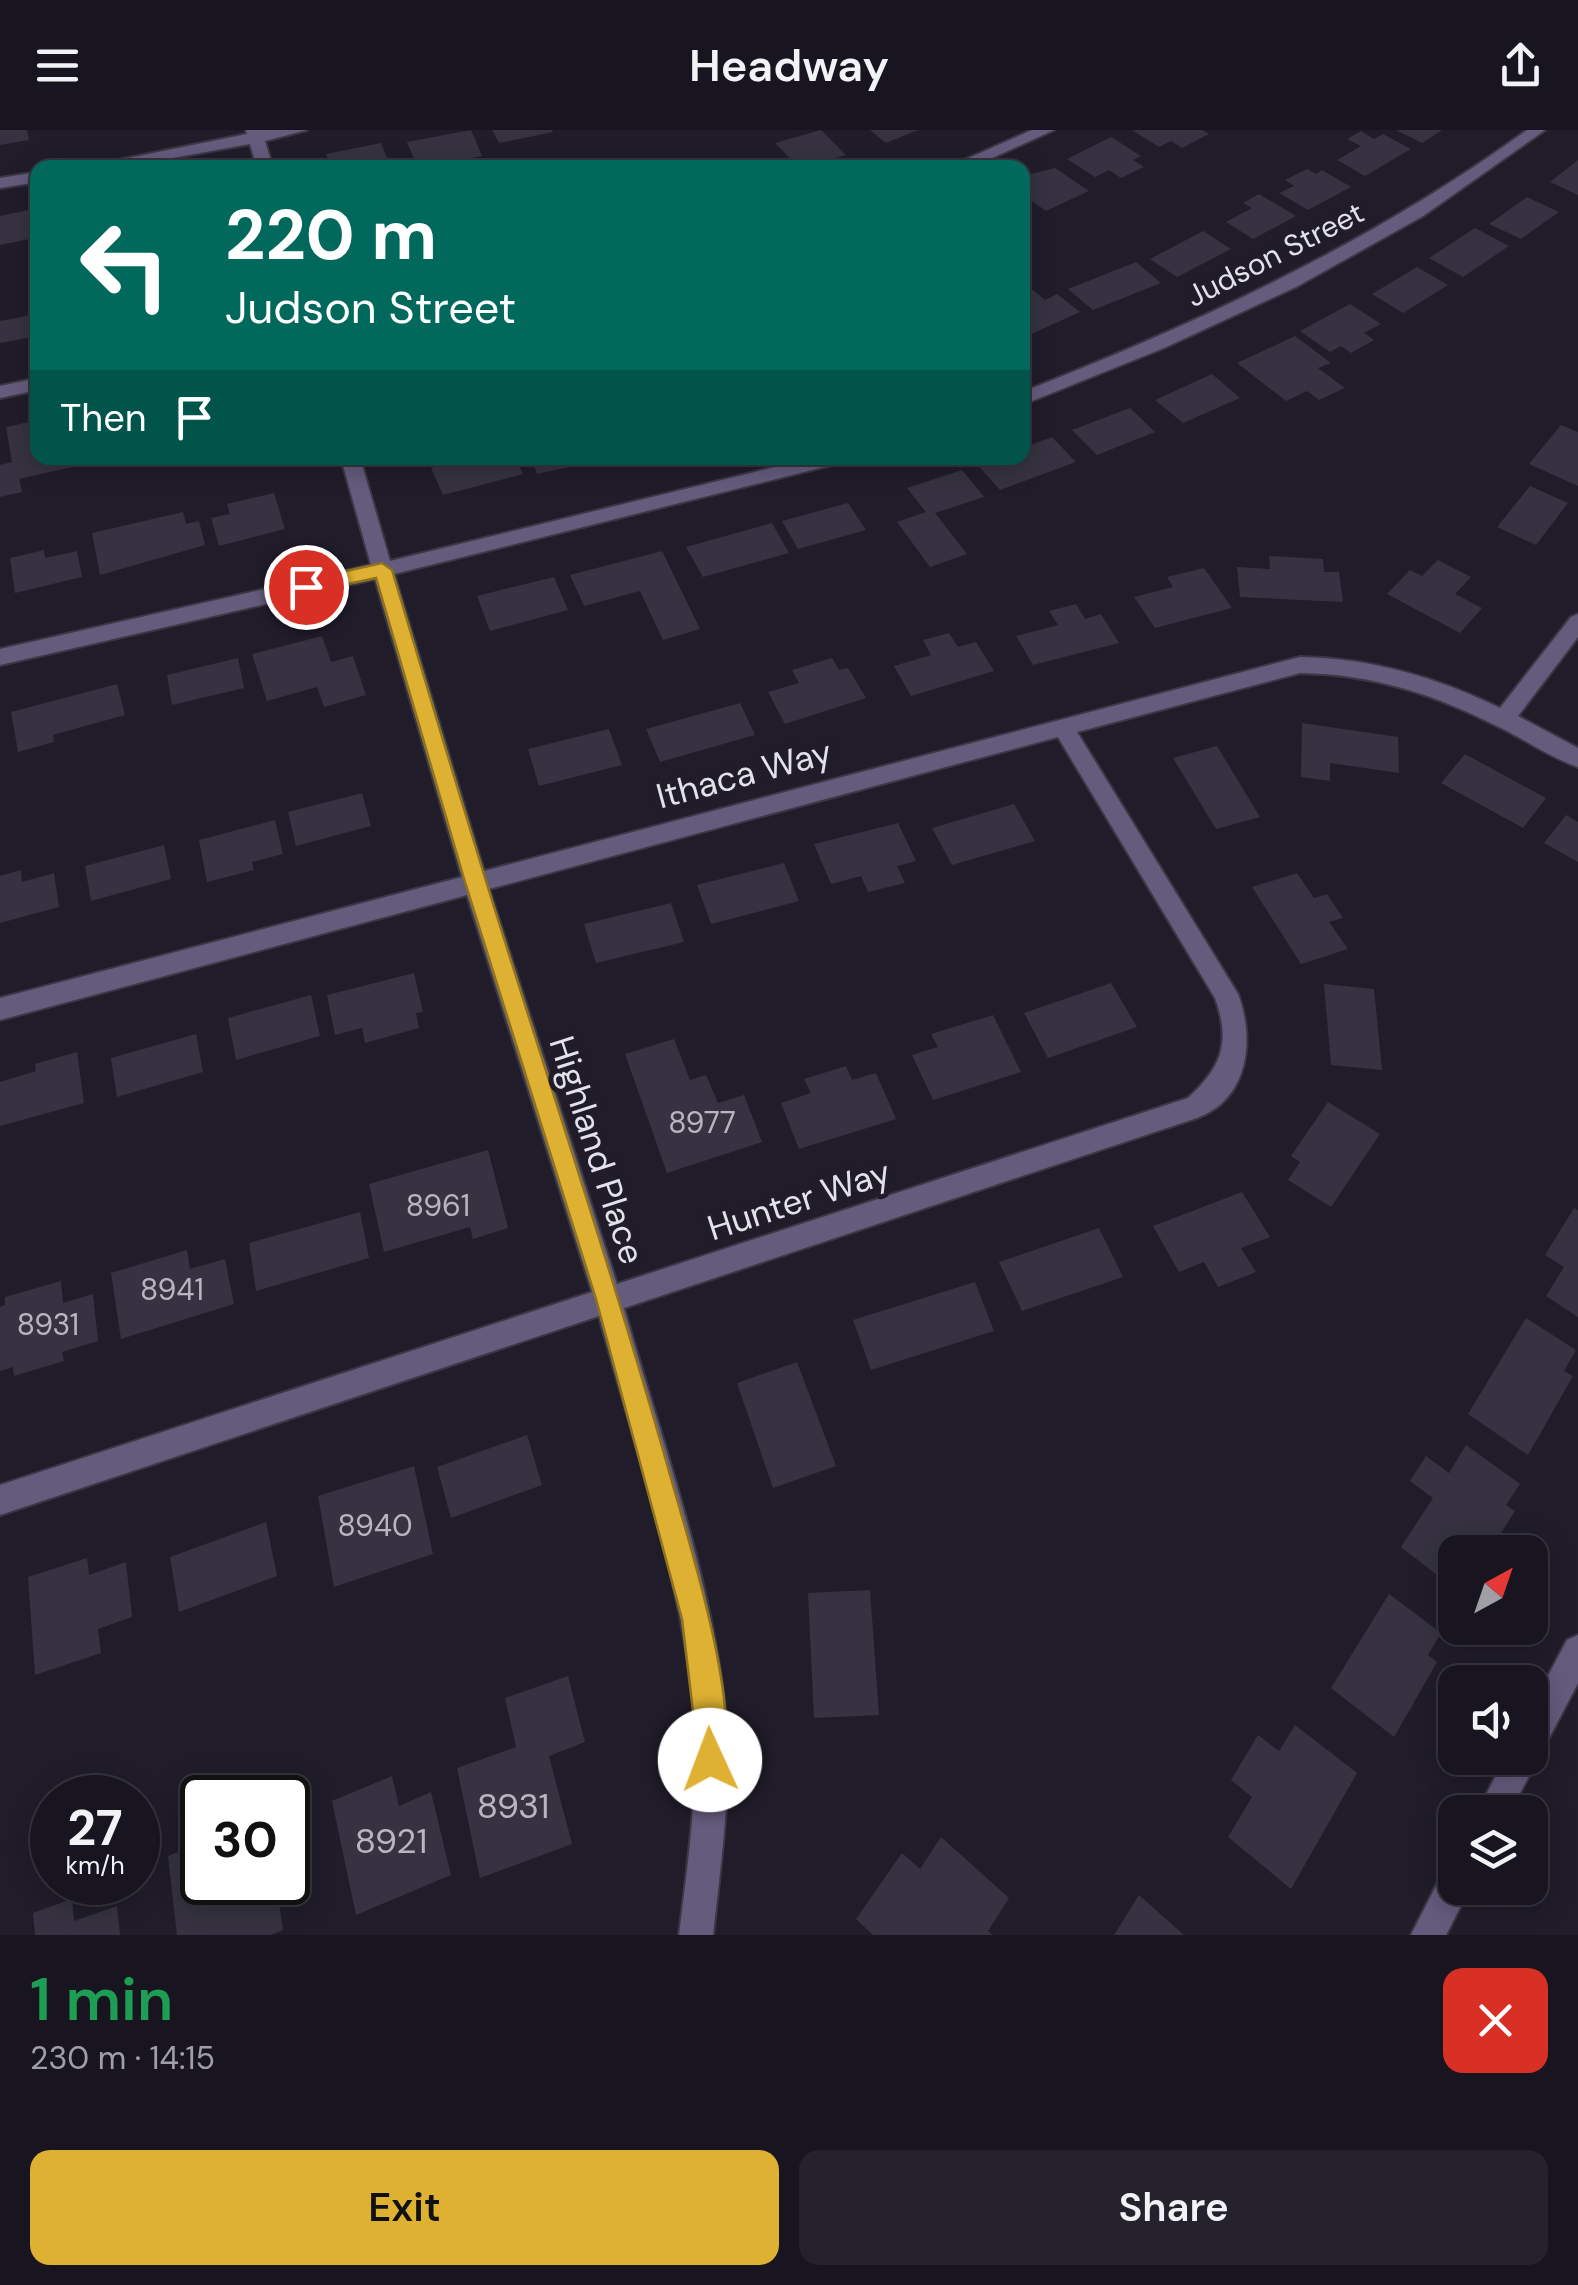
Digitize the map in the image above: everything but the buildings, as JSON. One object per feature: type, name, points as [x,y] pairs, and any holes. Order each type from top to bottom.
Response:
[{"type":"street","points":[[127,160],[255,134],[299,130]]},
{"type":"street","points":[[973,160],[1046,130]]},
{"type":"street","name":"Judson Street","points":[[1030,396],[1271,296],[1448,192],[1537,130]]},
{"type":"street","points":[[255,134],[263,160]]},
{"type":"street","points":[[0,183],[30,177]]},
{"type":"street","points":[[0,392],[30,386]]},
{"type":"street","name":"Highland Place","points":[[352,465],[475,882],[608,1299],[696,1619],[708,1695],[712,1792],[696,1935]]},
{"type":"street","points":[[0,657],[382,570],[808,465]]},
{"type":"street","points":[[1504,718],[1578,622]]},
{"type":"street","name":"Ithaca Way","points":[[0,1008],[1256,675],[1335,664],[1396,674],[1504,718],[1578,758]]},
{"type":"street","name":"Hunter Way","points":[[0,1500],[1197,1107],[1222,1084],[1239,1048],[1239,1025],[1226,994],[1062,726]]},
{"type":"street","points":[[1548,1708],[1578,1650]]},
{"type":"street","points":[[1428,1935],[1444,1905]]},
{"type":"route","points":[[306,587],[382,570],[475,882],[608,1299],[696,1619],[708,1695],[710,1760]]}]
